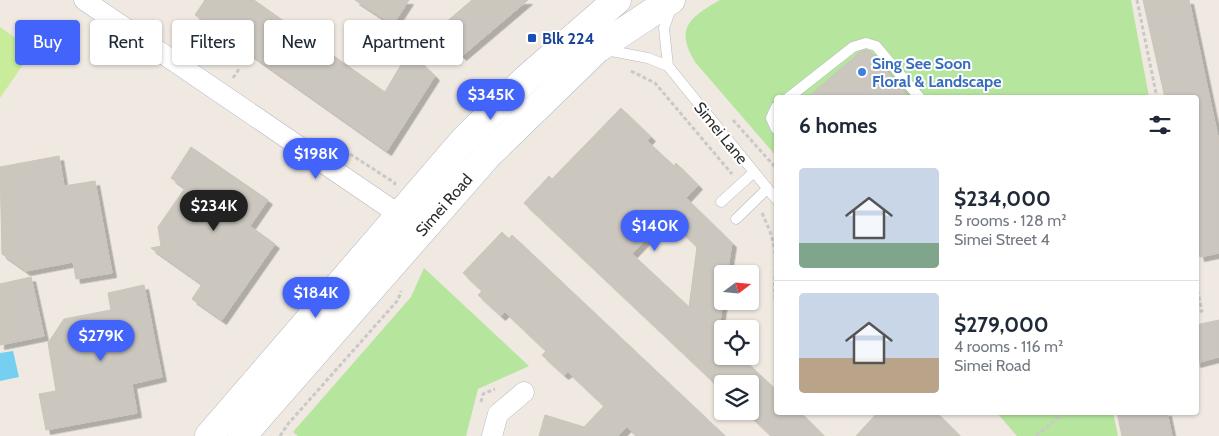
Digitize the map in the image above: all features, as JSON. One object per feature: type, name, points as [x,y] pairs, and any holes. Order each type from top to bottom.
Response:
[{"type":"main road","name":"Simei Road","points":[[242,436],[411,222],[479,125],[526,79],[617,0]]},
{"type":"main road","name":"Simei Road","points":[[209,436],[411,222],[488,155],[597,49],[671,0]]},
{"type":"street","points":[[84,0],[411,222]]},
{"type":"street","points":[[492,436],[498,414],[524,392]]},
{"type":"lane","points":[[597,49],[632,54],[668,66],[664,28],[675,0]]},
{"type":"lane","points":[[792,95],[852,47],[866,43],[876,46],[917,95]]},
{"type":"lane","name":"Simei Lane","points":[[668,66],[774,197]]},
{"type":"lane","points":[[774,111],[770,118],[774,125]]},
{"type":"lane","points":[[721,202],[754,172]]},
{"type":"lane","points":[[736,219],[767,189]]},
{"type":"path","points":[[1137,0],[1156,95]]},
{"type":"path","points":[[627,70],[655,83],[740,184]]},
{"type":"path","points":[[728,114],[774,166]]},
{"type":"path","points":[[756,201],[770,231],[774,249]]},
{"type":"path","points":[[774,270],[774,294]]},
{"type":"path","points":[[1199,298],[1202,311],[1199,312]]},
{"type":"path","points":[[1036,436],[1061,415]]},
{"type":"green space","points":[[720,0],[1131,0],[1149,95],[774,95],[774,154],[695,62],[686,40],[686,31],[689,24],[701,12]]},
{"type":"green space","points":[[0,27],[15,37],[15,65],[23,65],[0,98]]},
{"type":"green space","points":[[424,268],[529,366],[478,389],[466,436],[298,436],[293,432],[411,297]]},
{"type":"green space","points":[[999,415],[1113,415],[1118,436],[1017,436]]},
{"type":"water","points":[[13,351],[19,377],[0,381],[0,353]]},
{"type":"building","points":[[205,0],[254,0],[282,20],[264,20],[264,64],[254,57],[254,20],[202,20],[195,15]]},
{"type":"building","points":[[355,0],[409,0],[396,20],[385,20]]},
{"type":"building","points":[[472,0],[528,0],[463,55],[463,20],[449,20]]},
{"type":"building","points":[[1143,0],[1189,0],[1219,142],[1219,253],[1200,257],[1199,253],[1199,95],[1164,95]]},
{"type":"building","name":"Sing See Soon Floral & Landscape","points":[[866,50],[871,52],[907,95],[810,95],[860,52]]},
{"type":"building","points":[[334,56],[385,92],[401,65],[424,65],[435,76],[387,151],[266,65],[334,65]]},
{"type":"building","points":[[621,108],[651,137],[647,141],[674,166],[676,163],[698,185],[686,198],[732,243],[728,265],[714,265],[714,310],[722,310],[720,320],[714,320],[714,365],[750,365],[774,388],[774,415],[803,415],[824,436],[771,436],[754,420],[759,420],[759,375],[714,375],[714,382],[524,203],[549,176],[552,179]],"holes":[[[667,218],[697,247],[689,307],[632,254]]]},
{"type":"building","points":[[191,147],[268,200],[250,226],[275,244],[222,320],[192,299],[202,284],[151,248],[161,246],[158,227],[185,188],[171,178]]},
{"type":"building","points":[[59,156],[64,186],[95,181],[112,273],[76,279],[73,262],[26,271],[2,254],[0,167]]},
{"type":"building","points":[[502,232],[509,239],[512,235],[725,436],[636,436],[627,427],[618,436],[539,436],[545,415],[584,427],[604,406],[568,372],[564,375],[542,355],[546,351],[505,312],[501,316],[478,295],[482,291],[463,273]]},
{"type":"building","points":[[31,277],[44,336],[0,345],[0,284]]},
{"type":"building","points":[[144,285],[162,377],[132,384],[137,413],[46,430],[39,394],[56,391],[48,343],[64,319],[111,310],[108,293]]},
{"type":"building","points":[[1219,320],[1219,357],[1199,362],[1199,324]]},
{"type":"building","points":[[875,415],[939,415],[960,436],[856,436]]},
{"type":"building","points":[[1118,415],[1168,415],[1172,436],[1122,436]]},
{"type":"place","name":"Blk 224","points":[[532,38]]},
{"type":"place","name":"Sing See Soon Floral & Landscape","points":[[862,72]]}]
